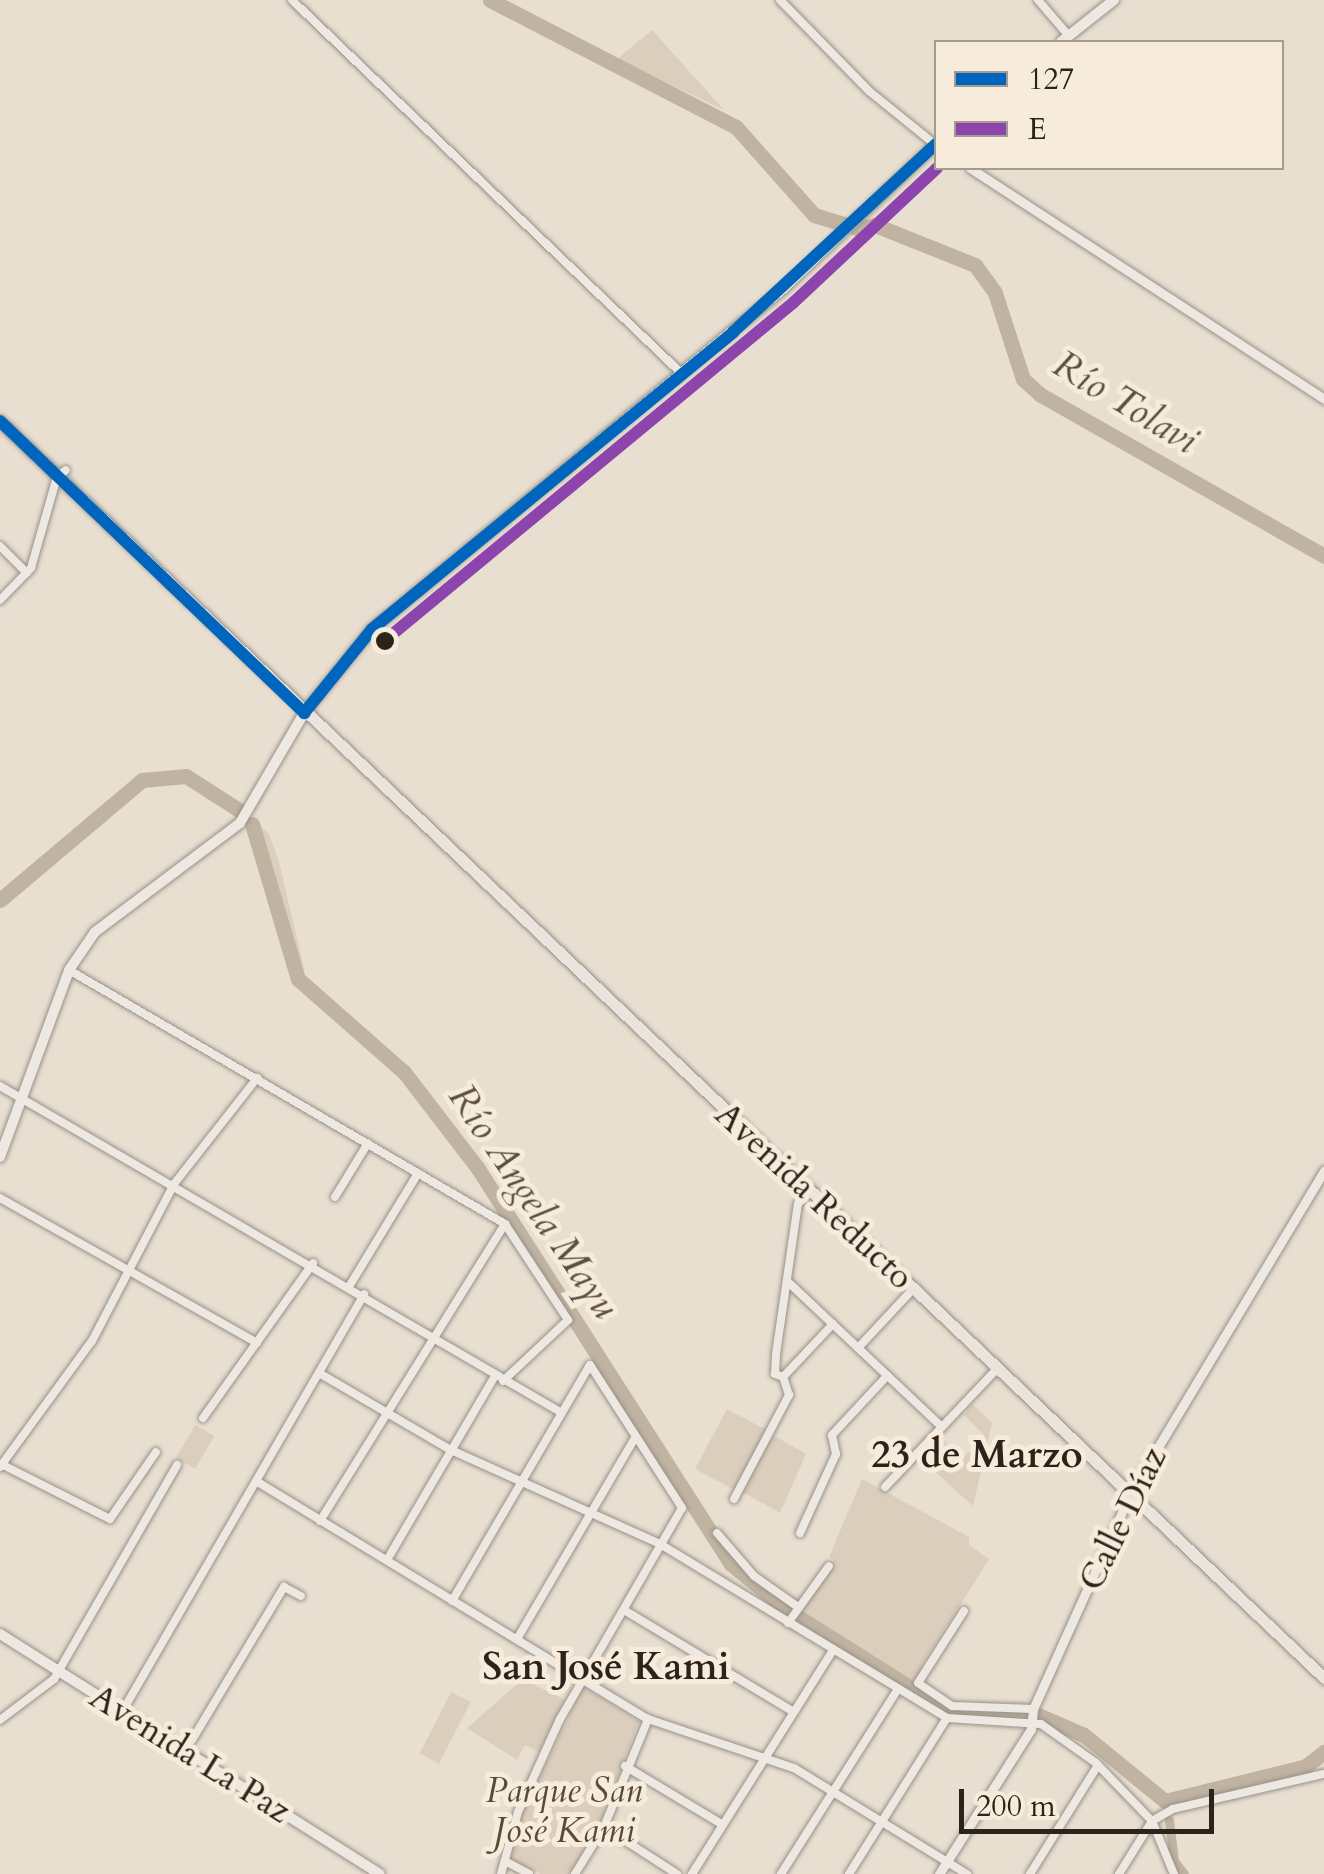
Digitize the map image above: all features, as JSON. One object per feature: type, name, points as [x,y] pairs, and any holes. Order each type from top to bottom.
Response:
[{"type":"main road","points":[[1065,39],[1114,0]]},
{"type":"main road","points":[[0,1157],[69,970],[111,917],[240,823],[304,713],[372,629],[682,374],[934,147]]},
{"type":"main road","name":"Avenida Reducto","points":[[0,422],[61,474],[304,713],[1324,1678]]},
{"type":"main road","name":"Avenida La Paz","points":[[0,1634],[380,1874]]},
{"type":"street","points":[[292,0],[682,374]]},
{"type":"street","points":[[780,0],[869,91],[934,143]]},
{"type":"street","points":[[1038,0],[1065,39]]},
{"type":"street","points":[[973,170],[1324,399]]},
{"type":"street","points":[[0,600],[27,573],[61,474]]},
{"type":"street","points":[[0,546],[27,573]]},
{"type":"street","points":[[69,970],[505,1224],[568,1320],[499,1378],[451,1450],[387,1560]]},
{"type":"street","points":[[156,1452],[110,1519],[2,1466],[92,1341],[174,1184],[256,1078]]},
{"type":"street","points":[[0,1086],[313,1263],[562,1413]]},
{"type":"street","points":[[335,1196],[368,1143]]},
{"type":"street","name":"Calle Díaz","points":[[939,1874],[1030,1722],[1130,1492],[1324,1172]]},
{"type":"street","points":[[350,1285],[418,1173]]},
{"type":"street","points":[[783,1376],[774,1374],[798,1204],[810,1192]]},
{"type":"street","points":[[0,1198],[257,1343]]},
{"type":"street","points":[[320,1521],[431,1334],[505,1224]]},
{"type":"street","points":[[204,1418],[313,1263]]},
{"type":"street","points":[[787,1281],[942,1426]]},
{"type":"street","points":[[858,1348],[913,1290]]},
{"type":"street","points":[[122,1712],[364,1294]]},
{"type":"street","points":[[783,1376],[833,1324]]},
{"type":"street","points":[[452,1601],[590,1365],[682,1508],[582,1678],[518,1812],[501,1874]]},
{"type":"street","points":[[885,1487],[997,1369]]},
{"type":"street","points":[[319,1372],[451,1450],[660,1544],[947,1718],[1030,1722],[1098,1764],[1152,1822],[1174,1874]]},
{"type":"street","points":[[734,1499],[790,1395],[783,1376]]},
{"type":"street","points":[[800,1533],[836,1454],[832,1435],[888,1376]]},
{"type":"street","points":[[517,1639],[635,1438]]},
{"type":"street","points":[[0,1720],[58,1671],[178,1464]]},
{"type":"street","points":[[256,1481],[648,1719],[764,1759],[833,1792],[967,1874]]},
{"type":"street","points":[[717,1533],[754,1576],[798,1606]]},
{"type":"street","points":[[788,1622],[829,1566]]},
{"type":"street","points":[[192,1740],[284,1586],[301,1596]]},
{"type":"street","points":[[624,1610],[794,1712]]},
{"type":"street","points":[[964,1611],[918,1683],[952,1706],[1033,1709]]},
{"type":"street","points":[[692,1874],[833,1650]]},
{"type":"street","points":[[781,1874],[898,1689]]},
{"type":"street","points":[[849,1874],[947,1718]]},
{"type":"street","points":[[575,1874],[604,1827],[625,1766],[648,1719]]},
{"type":"street","points":[[1030,1874],[1098,1764]]},
{"type":"street","points":[[625,1766],[723,1824]]},
{"type":"street","points":[[1119,1874],[1152,1822],[1174,1810],[1324,1774]]},
{"type":"street","points":[[604,1827],[678,1874]]},
{"type":"street","points":[[505,1861],[529,1874]]},
{"type":"green space","points":[[652,30],[724,110],[617,59]]},
{"type":"green space","points":[[254,820],[269,834],[279,862],[305,972],[285,934]]},
{"type":"green space","points":[[972,1404],[992,1423],[973,1506],[922,1460],[941,1438],[963,1458],[985,1436],[964,1415]]},
{"type":"green space","points":[[727,1409],[766,1430],[734,1490],[695,1469]]},
{"type":"green space","points":[[195,1425],[214,1436],[195,1469],[176,1458]]},
{"type":"green space","points":[[773,1435],[806,1454],[780,1513],[743,1492]]},
{"type":"green space","points":[[862,1479],[969,1537],[969,1545],[989,1559],[921,1667],[918,1698],[793,1621],[834,1560],[829,1557]]},
{"type":"green space","points":[[523,1679],[565,1700],[539,1752],[525,1745],[517,1760],[467,1728]]},
{"type":"green space","name":"Parque San José Kami","points":[[583,1687],[639,1721],[599,1826],[569,1874],[540,1874],[509,1859],[523,1812]]},
{"type":"green space","points":[[451,1692],[471,1702],[439,1763],[420,1753]]},
{"type":"waterway","name":"Río Tolavi","points":[[490,0],[736,127],[814,215],[860,229],[875,225],[975,265],[995,293],[1023,379],[1041,395],[1324,556]]},
{"type":"waterway","name":"Río Angela Mayu","points":[[0,900],[142,780],[186,776],[242,812]]},
{"type":"waterway","name":"Río Angela Mayu","points":[[252,824],[298,979],[404,1072],[477,1167],[731,1564],[786,1609]]},
{"type":"waterway","name":"Río Angela Mayu","points":[[800,1618],[949,1712],[1024,1715]]},
{"type":"waterway","name":"Río Angela Mayu","points":[[1038,1715],[1084,1735],[1165,1801],[1306,1766],[1324,1752]]},
{"type":"waterway","points":[[1169,1820],[1174,1861],[1184,1874]]},
{"type":"transit line","name":"127","points":[[304,713],[372,629],[733,332],[934,146]]},
{"type":"transit line","name":"E","points":[[383,642],[794,302],[935,170]]},
{"type":"transit line","name":"127","points":[[0,421],[304,713]]},
{"type":"district","name":"23 de Marzo","points":[[977,1456]]},
{"type":"district","name":"San José Kami","points":[[606,1668]]}]
